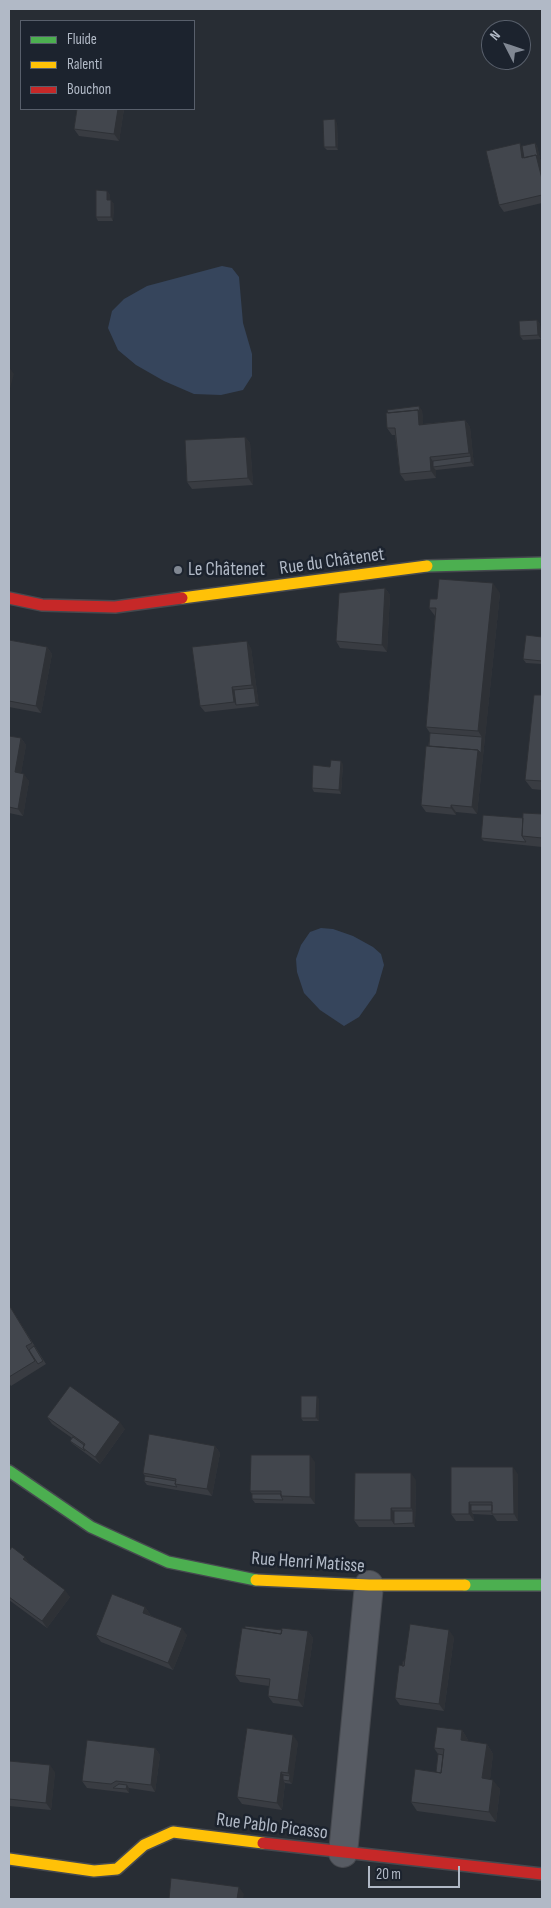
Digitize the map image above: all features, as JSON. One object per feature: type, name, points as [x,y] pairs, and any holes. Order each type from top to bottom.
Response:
[{"type":"street","name":"Rue du Châtenet","points":[[9,598],[42,605],[115,607],[437,565],[542,563]]},
{"type":"street","name":"Rue Henri Matisse","points":[[9,1471],[91,1527],[168,1562],[263,1581],[369,1585],[542,1585]]},
{"type":"street","points":[[343,1853],[369,1585]]},
{"type":"street","name":"Rue Pablo Picasso","points":[[9,1859],[94,1871],[118,1869],[144,1845],[172,1832],[343,1853],[542,1874]]},
{"type":"water","points":[[222,266],[232,268],[239,277],[243,323],[252,354],[252,376],[243,390],[221,395],[194,394],[164,381],[136,365],[118,350],[108,328],[112,311],[124,299],[147,286]]},
{"type":"water","points":[[321,928],[333,929],[353,936],[373,947],[381,954],[384,965],[376,993],[359,1017],[344,1026],[320,1010],[304,993],[297,972],[296,959],[301,945],[310,932]]},
{"type":"building","points":[[77,110],[118,110],[114,134],[74,129]]},
{"type":"building","points":[[335,119],[336,147],[324,147],[323,120]]},
{"type":"building","points":[[520,143],[522,158],[536,155],[542,179],[542,195],[499,205],[486,151]]},
{"type":"building","points":[[535,143],[538,158],[536,155],[524,158],[522,146]]},
{"type":"building","points":[[96,190],[107,191],[107,200],[111,200],[111,217],[96,217]]},
{"type":"building","points":[[537,320],[538,335],[520,336],[519,321]]},
{"type":"building","points":[[419,406],[420,413],[418,410],[388,413],[387,410]]},
{"type":"building","points":[[418,410],[419,425],[465,420],[469,453],[430,457],[431,471],[400,474],[395,428],[387,428],[386,413]]},
{"type":"building","points":[[245,437],[248,478],[187,482],[185,440]]},
{"type":"building","points":[[471,456],[471,462],[433,467],[433,461]]},
{"type":"building","points":[[439,579],[493,583],[478,731],[426,727],[436,608],[429,608],[430,599],[437,599]]},
{"type":"building","points":[[385,588],[382,645],[336,641],[339,593]]},
{"type":"building","points":[[526,635],[542,637],[542,661],[523,659]]},
{"type":"building","points":[[9,640],[47,647],[36,706],[9,701]]},
{"type":"building","points":[[247,641],[252,685],[232,687],[234,702],[200,706],[192,647]]},
{"type":"building","points":[[254,688],[256,703],[236,705],[234,690]]},
{"type":"building","points":[[534,695],[542,695],[542,781],[525,780]]},
{"type":"building","points":[[430,733],[482,737],[481,753],[478,750],[429,746]]},
{"type":"building","points":[[9,736],[21,738],[15,772],[24,774],[18,809],[9,807]]},
{"type":"building","points":[[426,746],[478,750],[472,807],[451,805],[451,808],[421,805]]},
{"type":"building","points":[[331,760],[341,761],[339,790],[312,788],[313,765],[330,767]]},
{"type":"building","points":[[523,813],[542,814],[542,838],[522,836]]},
{"type":"building","points":[[483,815],[523,818],[522,836],[526,842],[481,838]]},
{"type":"building","points":[[9,1305],[32,1343],[26,1346],[35,1361],[9,1377]]},
{"type":"building","points":[[34,1346],[43,1361],[38,1364],[29,1350]]},
{"type":"building","points":[[70,1386],[120,1422],[95,1457],[83,1448],[85,1444],[47,1417]]},
{"type":"building","points":[[301,1396],[317,1396],[316,1418],[301,1418]]},
{"type":"building","points":[[149,1434],[215,1446],[207,1489],[175,1484],[176,1479],[143,1473]]},
{"type":"building","points":[[73,1437],[84,1445],[85,1451],[70,1441]]},
{"type":"building","points":[[251,1455],[310,1455],[310,1497],[281,1496],[281,1491],[250,1491]]},
{"type":"building","points":[[451,1467],[513,1467],[514,1514],[492,1514],[492,1502],[469,1502],[469,1514],[451,1514]]},
{"type":"building","points":[[355,1473],[411,1473],[411,1508],[391,1508],[391,1520],[354,1520]]},
{"type":"building","points":[[145,1476],[176,1481],[177,1487],[144,1481]]},
{"type":"building","points":[[252,1494],[281,1494],[283,1500],[252,1499]]},
{"type":"building","points":[[471,1505],[492,1505],[492,1511],[471,1511]]},
{"type":"building","points":[[394,1511],[413,1511],[413,1523],[394,1524]]},
{"type":"building","points":[[12,1547],[25,1557],[23,1559],[65,1590],[42,1621],[9,1597],[9,1551]]},
{"type":"building","points":[[112,1594],[145,1607],[143,1613],[182,1628],[168,1663],[96,1635]]},
{"type":"building","points":[[410,1624],[449,1630],[439,1704],[395,1698],[399,1665],[404,1666]]},
{"type":"building","points":[[245,1626],[282,1630],[281,1634],[245,1628]]},
{"type":"building","points":[[242,1628],[281,1634],[282,1628],[308,1631],[298,1700],[268,1696],[270,1679],[235,1675]]},
{"type":"building","points":[[437,1727],[462,1730],[461,1740],[487,1744],[482,1778],[493,1780],[489,1812],[411,1802],[415,1769],[441,1773],[444,1749],[434,1748]]},
{"type":"building","points":[[247,1728],[293,1735],[288,1773],[281,1772],[277,1803],[237,1797]]},
{"type":"building","points":[[87,1740],[155,1748],[151,1785],[116,1781],[111,1784],[82,1781]]},
{"type":"building","points":[[438,1754],[443,1755],[441,1773],[436,1772]]},
{"type":"building","points":[[9,1761],[50,1765],[46,1803],[9,1799]]},
{"type":"building","points":[[283,1775],[290,1776],[289,1781],[283,1780]]},
{"type":"building","points":[[119,1784],[127,1785],[126,1789],[113,1788]]},
{"type":"building","points":[[171,1878],[239,1887],[237,1899],[169,1899]]},
{"type":"traffic: fast","points":[[427,566],[542,563]]},
{"type":"traffic: fast","points":[[9,1471],[91,1527],[168,1562],[256,1580]]},
{"type":"traffic: fast","points":[[465,1585],[542,1585]]},
{"type":"traffic: slow","points":[[182,598],[427,566]]},
{"type":"traffic: slow","points":[[256,1580],[369,1585],[465,1585]]},
{"type":"traffic: slow","points":[[9,1859],[94,1871],[117,1869],[144,1845],[173,1832],[263,1843]]},
{"type":"traffic: jam","points":[[9,598],[42,605],[115,607],[182,598]]},
{"type":"traffic: jam","points":[[263,1843],[542,1874]]},
{"type":"place","name":"Le Châtenet","points":[[178,570]]}]
